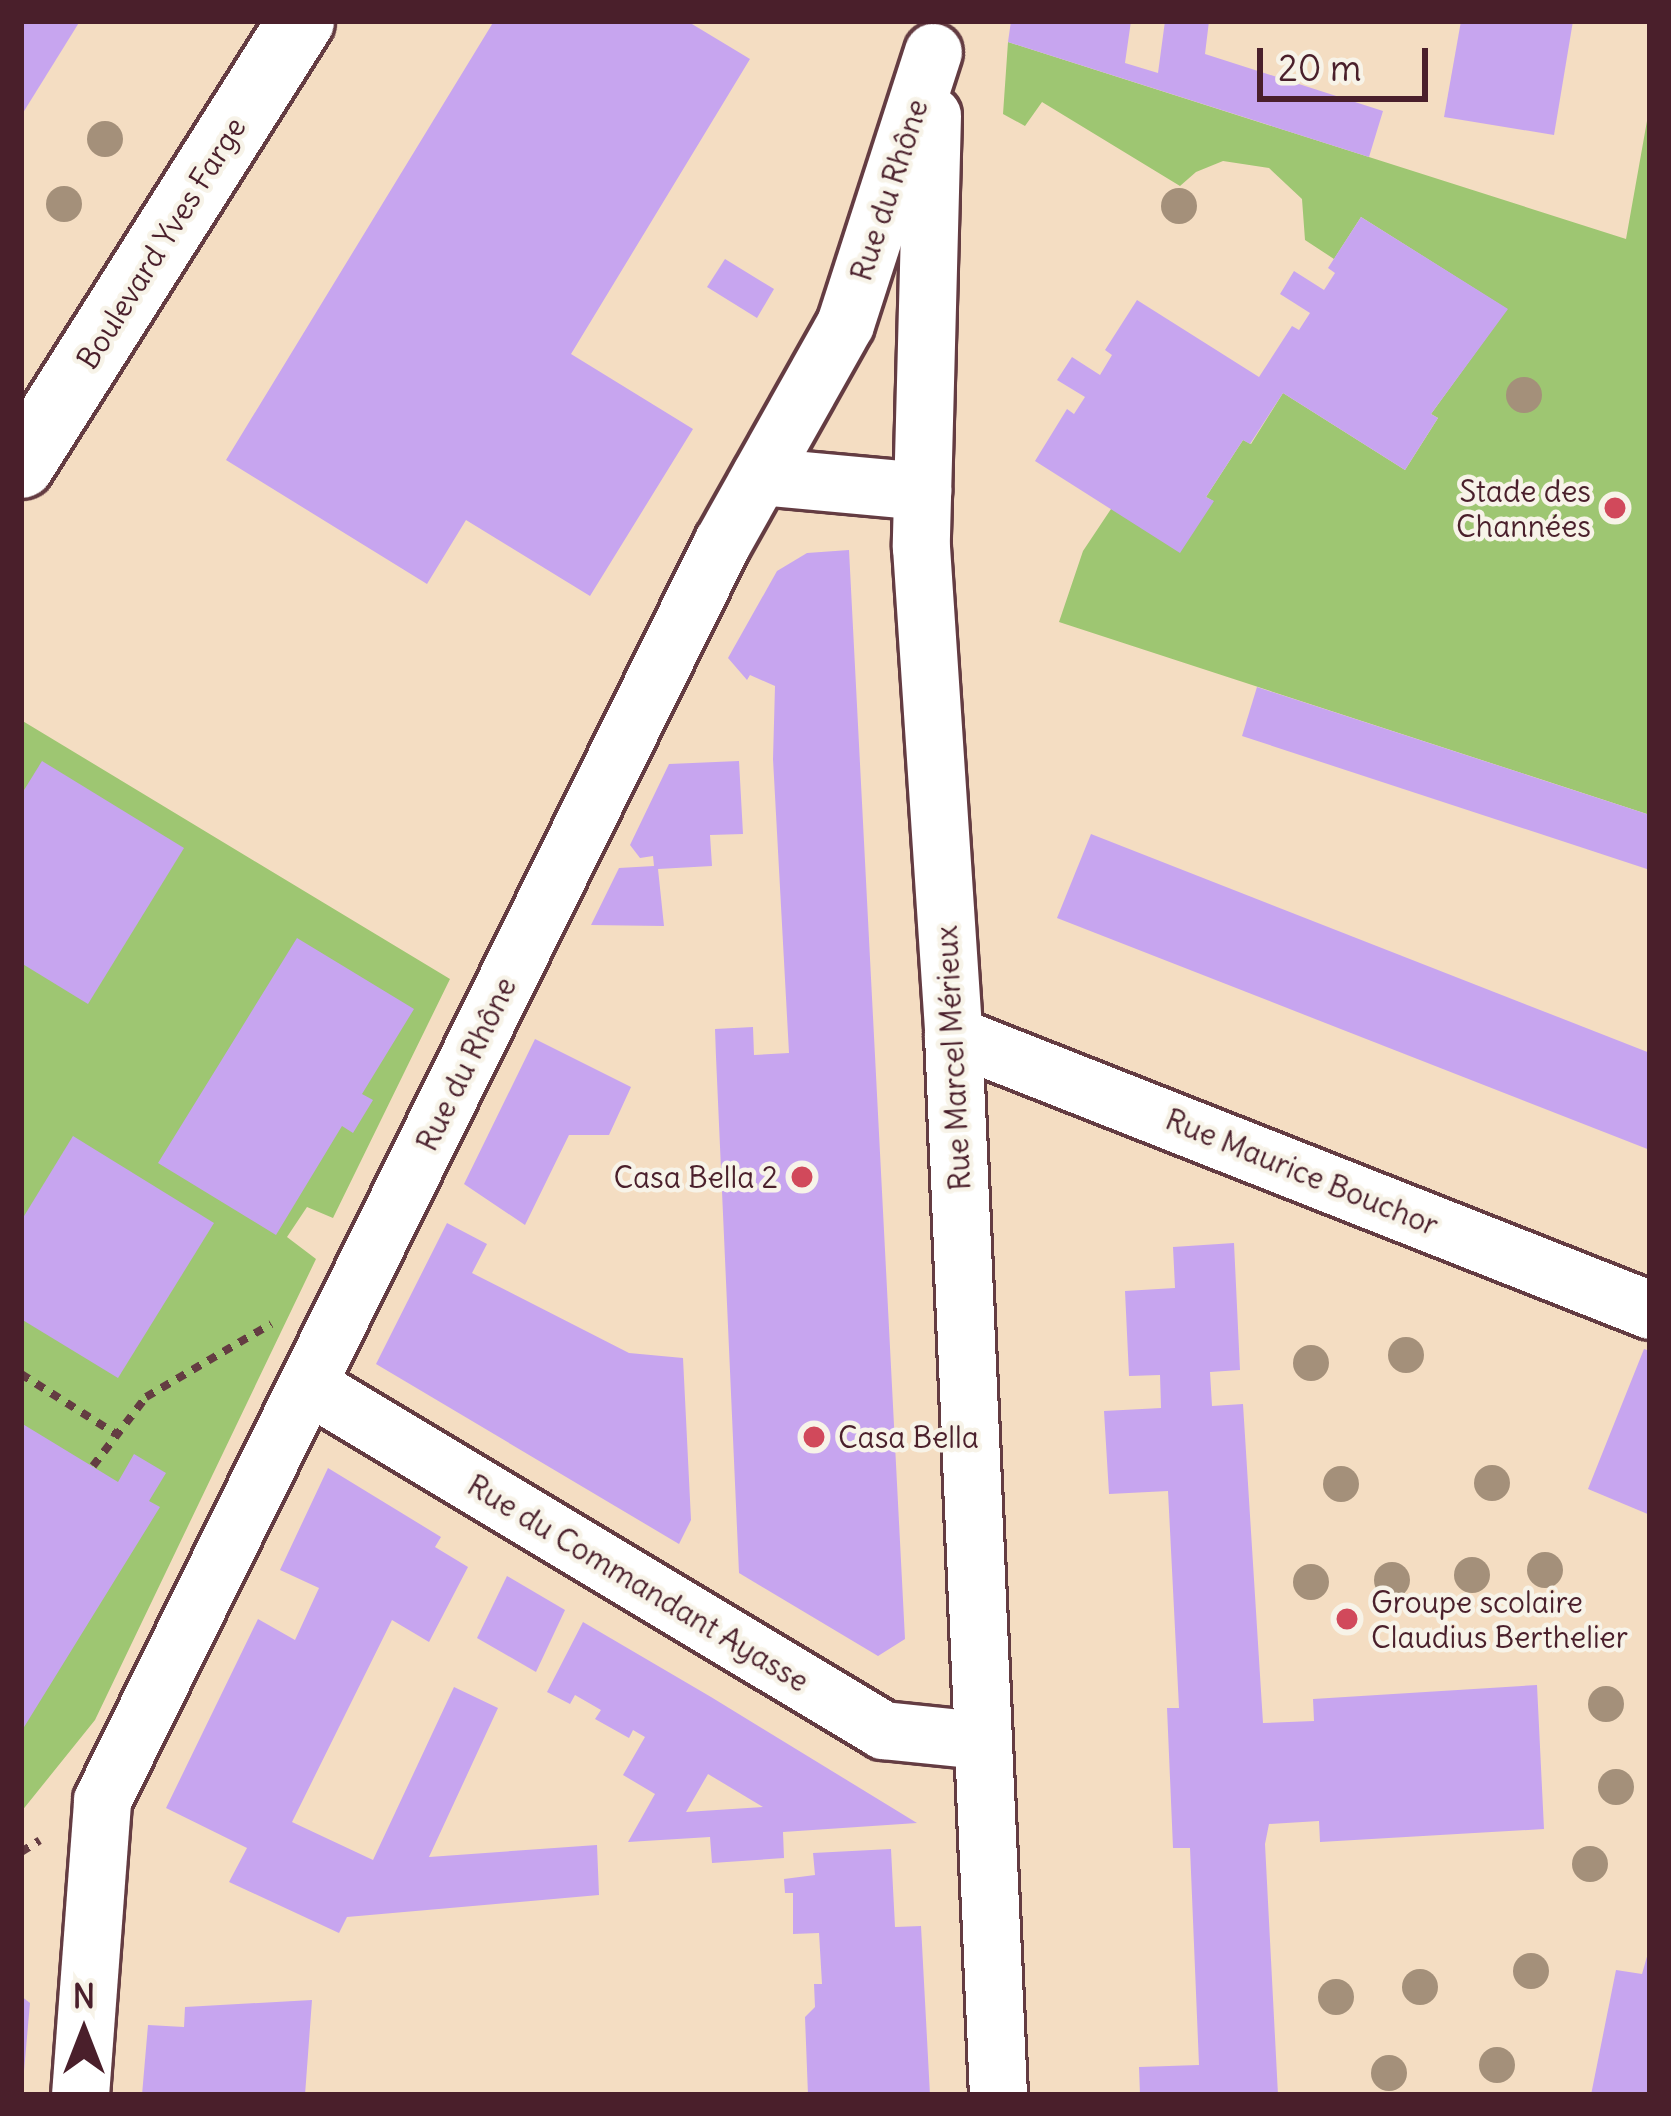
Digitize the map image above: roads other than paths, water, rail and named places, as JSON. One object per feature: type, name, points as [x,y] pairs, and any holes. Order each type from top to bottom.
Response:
[{"type":"street","name":"Boulevard Yves Farge","points":[[21,465],[301,21]]},
{"type":"street","name":"Rue du Rhône","points":[[80,2095],[102,1800],[760,476],[845,324],[935,36]]},
{"type":"street","name":"Rue Marcel Mérieux","points":[[935,36],[922,491],[953,1035],[998,2095]]},
{"type":"street","points":[[760,476],[922,491]]},
{"type":"street","name":"Rue Maurice Bouchor","points":[[953,1035],[1650,1310]]},
{"type":"street","name":"Rue du Commandant Ayasse","points":[[308,1385],[883,1730],[980,1740]]},
{"type":"place","name":"Stade des Channées","points":[[1615,508]]},
{"type":"place","name":"Casa Bella 2","points":[[802,1177]]},
{"type":"place","name":"Casa Bella","points":[[814,1437]]},
{"type":"place","name":"Groupe scolaire Claudius Berthelier","points":[[1347,1619]]}]
